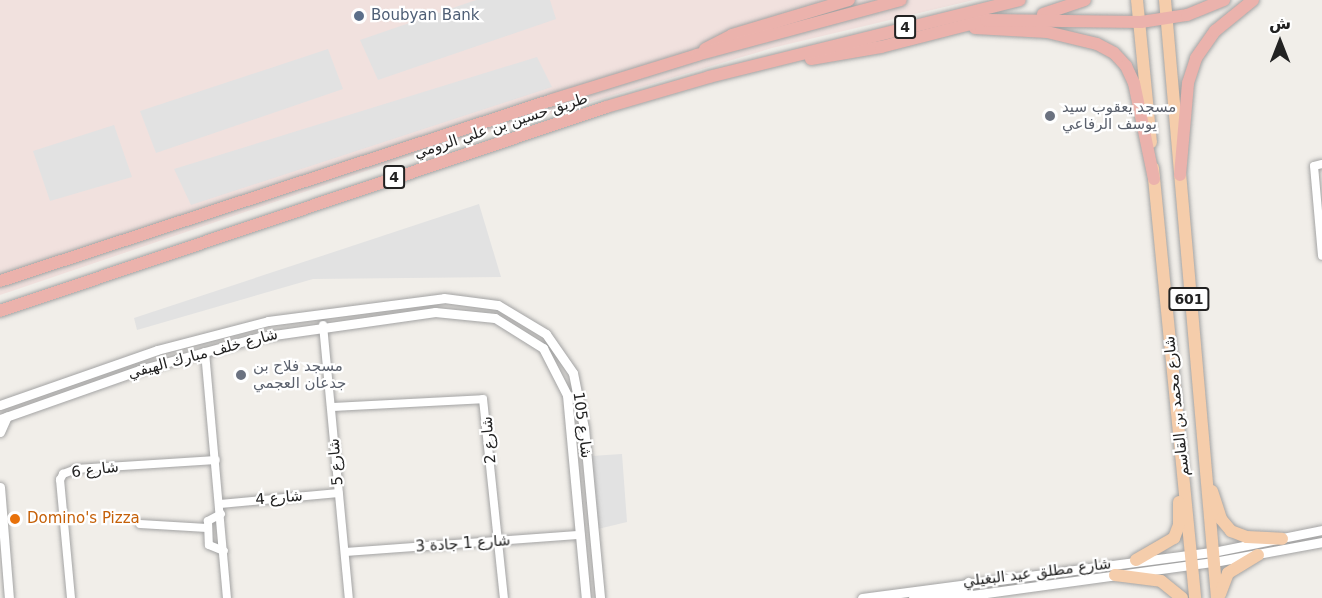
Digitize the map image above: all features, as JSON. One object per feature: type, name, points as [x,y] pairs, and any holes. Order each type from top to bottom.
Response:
[{"type":"highway","points":[[697,55],[732,35],[849,0]]},
{"type":"highway","name":"طريق حسين بن علي الرومي","points":[[0,281],[418,142],[697,55],[901,0]]},
{"type":"highway","name":"طريق حسين بن علي الرومي","points":[[0,311],[606,107],[1020,0]]},
{"type":"highway","points":[[1030,18],[1086,0]]},
{"type":"highway","points":[[792,58],[844,54],[986,20],[1030,18],[1141,22],[1167,19],[1224,0]]},
{"type":"highway","points":[[1180,175],[1188,83],[1196,58],[1215,31],[1253,0]]},
{"type":"highway","points":[[941,29],[1030,30],[1081,39],[1109,49],[1132,77],[1154,179]]},
{"type":"main road","name":"شارع محمد بن القاسم","points":[[1137,0],[1141,22],[1195,598]]},
{"type":"main road","name":"شارع محمد بن القاسم","points":[[1165,0],[1204,471],[1218,598]]},
{"type":"main road","points":[[1137,560],[1170,542],[1179,525],[1174,375]]},
{"type":"main road","points":[[1204,471],[1219,516],[1231,531],[1247,537],[1282,538]]},
{"type":"main road","points":[[1218,598],[1228,573],[1258,555]]},
{"type":"main road","points":[[1115,575],[1161,581],[1182,598]]},
{"type":"street","points":[[1322,164],[1314,166],[1322,256]]},
{"type":"street","name":"شارع 105","points":[[409,302],[461,298],[484,301],[524,318],[546,334],[573,373],[584,428],[600,598]]},
{"type":"street","points":[[409,302],[414,308],[412,316]]},
{"type":"street","name":"شارع خلف مبارك الهيفي","points":[[0,405],[98,370],[233,328],[301,315],[409,302]]},
{"type":"street","name":"شارع 105","points":[[412,316],[479,314],[512,325],[543,348],[560,379],[572,429],[586,598]]},
{"type":"street","name":"شارع خلف مبارك الهيفي","points":[[4,418],[205,352],[324,325],[412,316]]},
{"type":"street","name":"شارع 5","points":[[324,325],[349,598]]},
{"type":"street","points":[[205,352],[227,598]]},
{"type":"street","points":[[98,370],[98,381],[105,383]]},
{"type":"street","points":[[79,377],[87,381],[85,390]]},
{"type":"street","name":"شارع 2","points":[[332,407],[483,399],[504,598]]},
{"type":"street","points":[[0,432],[4,418]]},
{"type":"street","points":[[572,429],[584,428]]},
{"type":"street","name":"شارع 6","points":[[71,598],[60,480],[63,474],[76,469],[216,460]]},
{"type":"street","points":[[0,487],[9,598]]},
{"type":"street","name":"شارع 4","points":[[220,504],[338,493]]},
{"type":"street","points":[[221,514],[208,521],[207,528],[210,547],[224,550]]},
{"type":"street","points":[[140,524],[207,528]]},
{"type":"street","points":[[1214,557],[1282,538],[1322,530]]},
{"type":"street","name":"شارع 1 جادة 3","points":[[346,552],[580,535]]},
{"type":"street","points":[[1214,557],[1258,555],[1322,542]]},
{"type":"street","name":"شارع مطلق عيد البغيلي","points":[[951,598],[1115,575],[1214,557]]},
{"type":"street","name":"شارع مطلق عيد البغيلي","points":[[862,598],[1137,560],[1192,560]]},
{"type":"street","points":[[913,598],[964,591],[968,582]]},
{"type":"shaded area","points":[[0,0],[974,0],[772,48],[422,152],[0,295]]},
{"type":"shaded area","points":[[476,0],[550,0],[556,19],[378,80],[360,40]]},
{"type":"shaded area","points":[[328,49],[343,89],[156,153],[140,111]]},
{"type":"shaded area","points":[[537,57],[552,87],[191,205],[174,169]]},
{"type":"shaded area","points":[[114,125],[132,177],[50,201],[33,151]]},
{"type":"shaded area","points":[[479,204],[501,277],[313,279],[137,330],[134,318]]},
{"type":"shaded area","points":[[622,454],[627,522],[598,529],[592,456]]},
{"type":"place","name":"Boubyan Bank","points":[[359,16]]},
{"type":"place","name":"مسجد يعقوب سيد يوسف الرفاعي","points":[[1050,116]]},
{"type":"place","name":"مسجد فلاح بن جدعان العجمي","points":[[241,375]]},
{"type":"place","name":"Domino's Pizza","points":[[15,519]]}]
